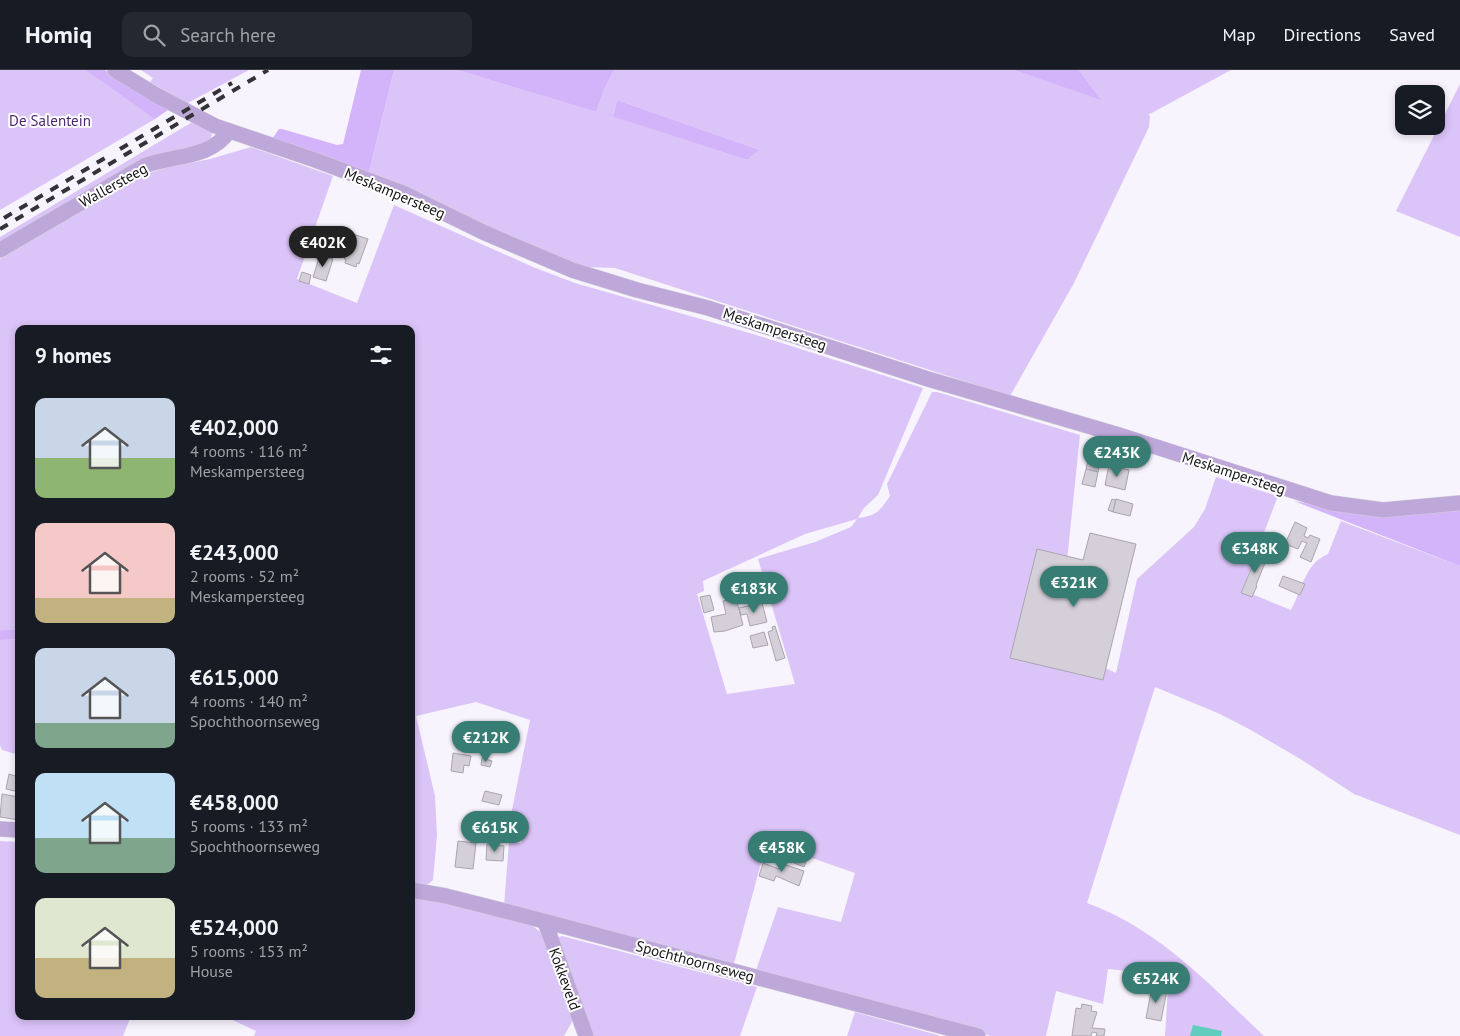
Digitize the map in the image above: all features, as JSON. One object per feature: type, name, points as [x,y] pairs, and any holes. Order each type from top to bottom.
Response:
[{"type":"street","name":"Meskampersteeg","points":[[115,70],[156,95],[229,131],[315,160],[403,193],[485,233],[572,270],[637,290],[708,308],[928,379],[1119,435],[1330,503],[1383,510],[1460,504]]},
{"type":"street","name":"Wallersteeg","points":[[0,250],[144,166],[207,150],[220,143],[229,131]]},
{"type":"street","points":[[0,829],[15,830]]},
{"type":"street","name":"Spochthoornseweg","points":[[415,891],[470,902],[978,1036]]},
{"type":"street","name":"Kokkeveld","points":[[545,922],[586,1036]]},
{"type":"green space","name":"De Salentein","points":[[0,70],[104,70],[155,119],[0,210]]},
{"type":"green space","points":[[141,70],[249,70],[186,104],[150,82],[153,78]]},
{"type":"green space","points":[[394,70],[457,70],[596,112],[614,70],[1014,70],[1100,99],[1079,70],[1231,70],[1148,115],[1150,116],[1149,127],[1074,283],[1010,396],[615,268],[586,267],[547,254],[368,176]],"holes":[[[617,100],[760,150],[747,160],[615,117],[613,114]]]},
{"type":"green space","points":[[1460,84],[1460,237],[1396,211],[1434,135],[1445,135],[1445,114]]},
{"type":"green space","points":[[194,121],[211,131],[210,140],[0,243],[0,237]]},
{"type":"green space","points":[[251,147],[333,176],[297,279],[357,303],[394,205],[533,267],[575,283],[753,334],[923,388],[878,495],[864,508],[858,518],[877,512],[890,496],[887,484],[932,392],[1080,435],[1067,561],[1064,649],[1116,673],[1137,579],[1194,527],[1205,509],[1216,477],[1278,496],[1242,590],[1291,610],[1309,570],[1320,558],[1328,554],[1341,521],[1460,566],[1460,835],[1354,794],[1302,760],[1249,729],[1220,714],[1155,687],[1087,903],[1113,914],[1160,943],[1203,978],[1264,1036],[1165,1036],[1168,987],[1128,971],[1108,969],[1103,1004],[1056,991],[1046,1036],[991,1036],[755,973],[778,907],[841,922],[855,873],[772,844],[764,852],[733,967],[504,906],[509,842],[521,843],[525,819],[511,815],[530,720],[476,702],[416,716],[435,796],[437,835],[433,880],[423,886],[415,886],[415,325],[15,325],[15,754],[2,750],[0,745],[0,259],[144,175],[165,168],[210,159]],"holes":[[[857,519],[851,527],[815,542],[758,559],[795,684],[727,694],[697,594],[704,591],[703,581],[805,534]]]},
{"type":"green space","points":[[0,841],[15,842],[15,1020],[129,1020],[123,1036],[0,1036]]},
{"type":"green space","points":[[415,897],[531,925],[542,933],[573,1020],[564,1036],[254,1036],[256,1031],[233,1020],[415,1020]]},
{"type":"green space","points":[[562,936],[757,987],[740,1036],[591,1036],[558,941],[559,937]]},
{"type":"green space","points":[[855,1012],[941,1036],[847,1036]]},
{"type":"shaded area","points":[[86,70],[105,70],[168,110],[155,119]]},
{"type":"shaded area","points":[[361,70],[394,70],[368,176],[272,139],[279,129],[282,129],[337,145],[343,144]]},
{"type":"shaded area","points":[[457,70],[614,70],[596,112]]},
{"type":"shaded area","points":[[1014,70],[1079,70],[1101,100]]},
{"type":"shaded area","points":[[617,100],[760,150],[747,160],[614,117]]},
{"type":"shaded area","points":[[1294,501],[1367,515],[1460,511],[1460,566]]},
{"type":"shaded area","points":[[15,630],[15,638],[0,640],[0,631]]},
{"type":"shaded area","points":[[1193,1025],[1222,1031],[1221,1036],[1190,1036]]},
{"type":"building","points":[[353,234],[368,239],[359,264],[357,263],[356,267],[345,263],[346,259],[344,259]]},
{"type":"building","points":[[320,255],[333,259],[326,281],[313,277]]},
{"type":"building","points":[[302,272],[311,275],[309,284],[299,281]]},
{"type":"building","points":[[1089,456],[1101,459],[1098,472],[1086,469]]},
{"type":"building","points":[[1109,465],[1129,470],[1125,490],[1105,485]]},
{"type":"building","points":[[1086,469],[1098,472],[1095,487],[1082,484]]},
{"type":"building","points":[[1112,499],[1116,500],[1113,512],[1108,510]]},
{"type":"building","points":[[1116,499],[1133,504],[1130,516],[1113,512]]},
{"type":"building","points":[[1295,522],[1307,528],[1304,536],[1308,538],[1310,535],[1320,539],[1311,562],[1300,557],[1307,543],[1302,541],[1298,549],[1285,544]]},
{"type":"building","points":[[1090,533],[1136,544],[1103,680],[1010,658],[1037,549],[1083,560]]},
{"type":"building","points":[[1259,550],[1271,555],[1269,559],[1267,558],[1252,597],[1241,593]]},
{"type":"building","points":[[1283,576],[1305,584],[1300,595],[1279,586]]},
{"type":"building","points":[[730,577],[734,592],[730,593],[729,588],[724,589],[722,581]]},
{"type":"building","points":[[710,595],[714,610],[704,613],[700,597]]},
{"type":"building","points":[[736,598],[743,625],[725,631],[714,632],[711,617],[726,614],[723,601]]},
{"type":"building","points":[[762,603],[767,622],[750,626],[747,614],[741,615],[739,608]]},
{"type":"building","points":[[775,626],[785,658],[776,661],[768,632],[773,630],[772,627]]},
{"type":"building","points":[[764,632],[768,645],[753,648],[750,636]]},
{"type":"building","points":[[453,753],[471,756],[469,766],[464,765],[463,773],[451,771]]},
{"type":"building","points":[[482,758],[492,761],[490,767],[481,765]]},
{"type":"building","points":[[9,774],[15,776],[15,791],[6,789]]},
{"type":"building","points":[[485,791],[502,795],[499,805],[482,801]]},
{"type":"building","points":[[2,794],[15,796],[15,819],[0,817]]},
{"type":"building","points":[[458,841],[476,843],[473,869],[455,867]]},
{"type":"building","points":[[487,844],[504,846],[503,861],[486,860]]},
{"type":"building","points":[[795,855],[807,859],[804,867],[792,862]]},
{"type":"building","points":[[763,863],[779,869],[780,864],[804,871],[799,886],[776,876],[774,881],[759,876]]},
{"type":"building","points":[[1167,965],[1172,967],[1170,978],[1163,977]]},
{"type":"building","points":[[1152,987],[1167,990],[1161,1021],[1146,1018]]},
{"type":"building","points":[[1082,1004],[1092,1006],[1091,1011],[1097,1012],[1092,1028],[1105,1029],[1104,1036],[1096,1036],[1097,1033],[1092,1032],[1091,1036],[1072,1036],[1076,1008],[1081,1009]]},
{"type":"railway","points":[[0,229],[268,70]]},
{"type":"railway","points":[[120,149],[232,83]]},
{"type":"railway","points":[[4,218],[105,158]]}]
